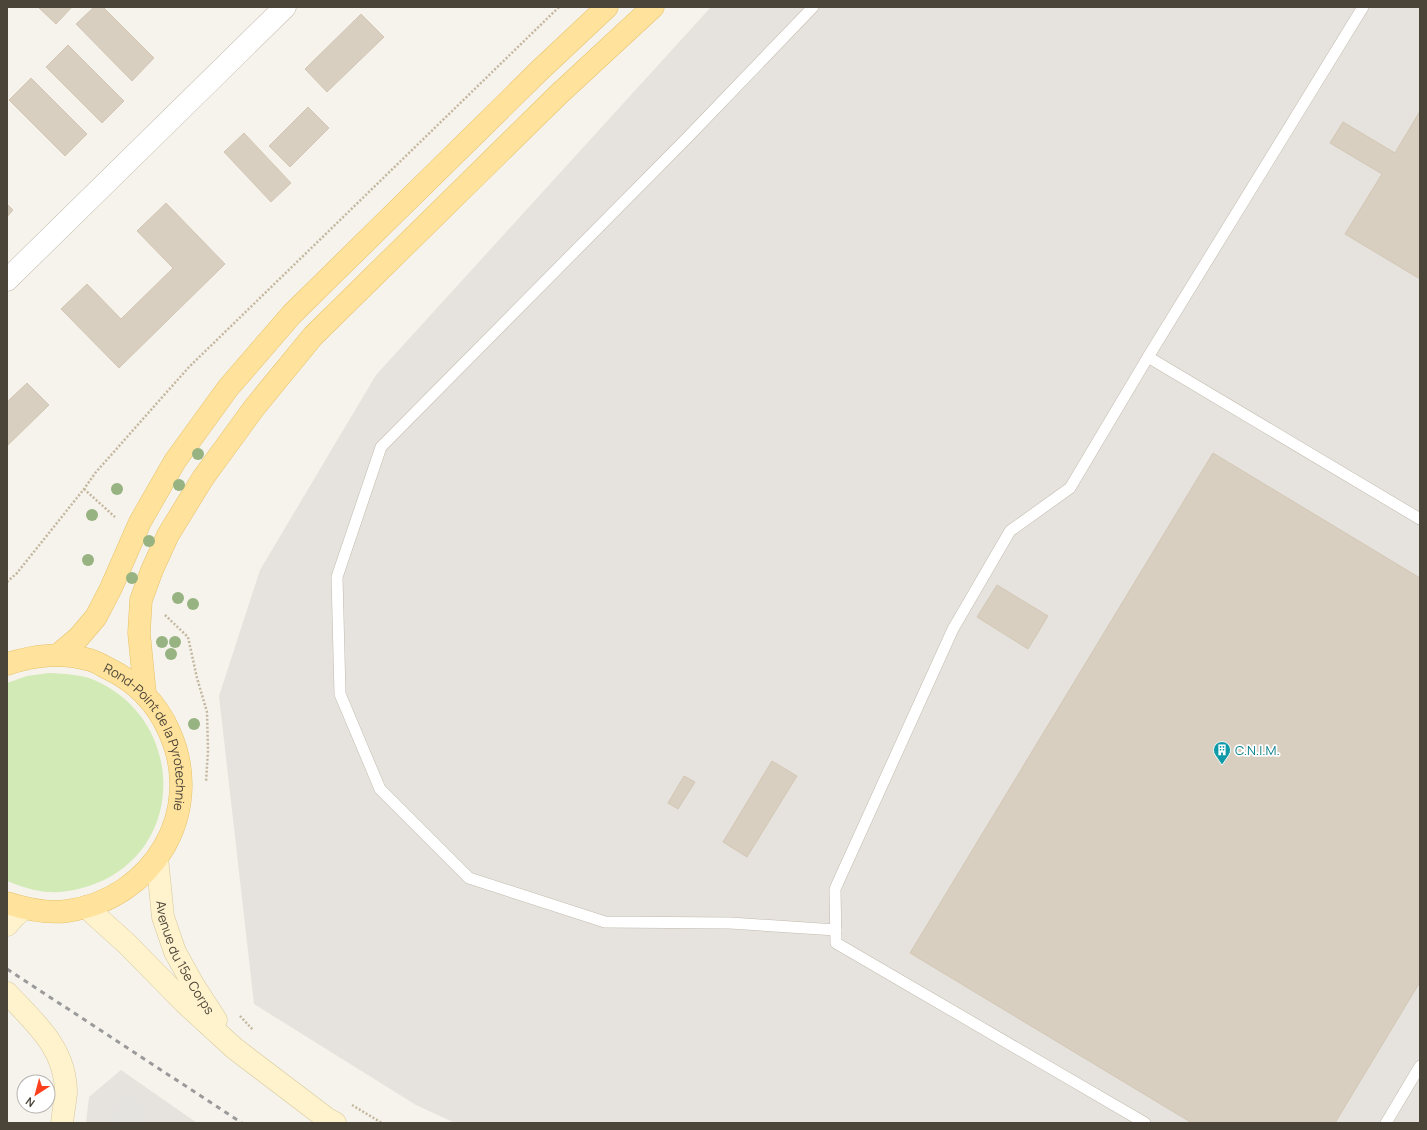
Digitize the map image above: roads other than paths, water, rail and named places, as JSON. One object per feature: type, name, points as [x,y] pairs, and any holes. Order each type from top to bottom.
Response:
[{"type":"main road","points":[[58,655],[79,637],[96,617],[111,588],[140,522],[175,461],[228,388],[292,314],[540,70],[607,7]]},
{"type":"main road","points":[[146,694],[139,633],[141,600],[152,570],[168,536],[203,478],[254,408],[313,336],[559,94],[653,7]]},
{"type":"main road","name":"Rond-Point de la Pyrotechnie","points":[[7,664],[28,657],[58,655],[91,660],[120,674],[146,694],[163,718],[176,745],[181,774],[180,804],[172,832],[158,858],[143,875],[126,889],[107,900],[86,907],[65,911],[44,911],[16,906]]},
{"type":"main road","name":"Avenue du 15e Corps","points":[[158,858],[163,917],[175,952],[194,986],[234,1048]]},
{"type":"main road","points":[[7,925],[13,918],[16,906]]},
{"type":"main road","name":"Avenue du 15e Corps","points":[[86,907],[127,944],[185,1003],[234,1048],[326,1118],[335,1123]]},
{"type":"main road","points":[[7,993],[29,1014],[55,1047],[64,1072],[66,1093],[62,1123]]},
{"type":"street","points":[[7,280],[285,7]]},
{"type":"lane","points":[[813,7],[681,144],[380,447],[337,577],[340,694],[380,789],[469,878],[605,922],[730,923],[836,930]]},
{"type":"lane","points":[[1144,1123],[836,943],[835,889],[953,630],[1010,531],[1070,488],[1148,357],[1363,7]]},
{"type":"lane","points":[[1148,357],[1420,518]]},
{"type":"lane","points":[[1386,1123],[1420,1066]]},
{"type":"railway","points":[[7,969],[242,1123]]},
{"type":"place","name":"C.N.I.M.","points":[[1222,765]]}]
